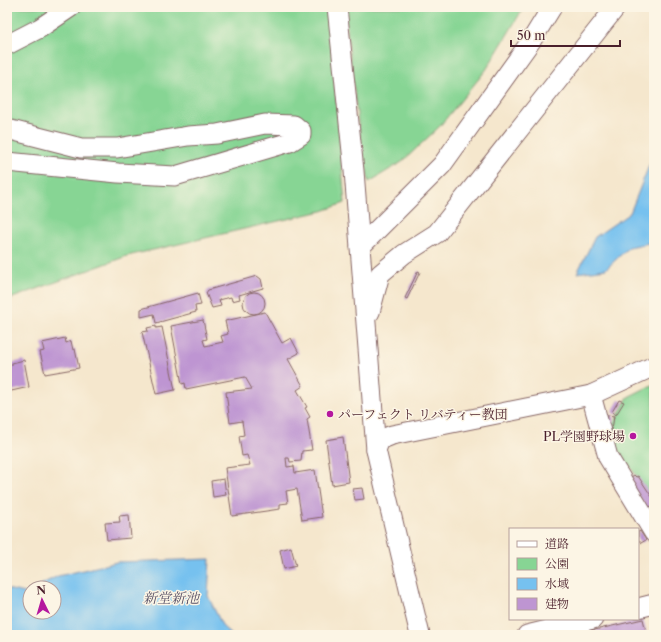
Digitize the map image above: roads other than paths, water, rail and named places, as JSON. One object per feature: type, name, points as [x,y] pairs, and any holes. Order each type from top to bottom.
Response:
[{"type":"lane","points":[[7,45],[40,28],[72,7]]},
{"type":"lane","points":[[337,7],[360,247],[376,450],[420,635]]},
{"type":"lane","points":[[360,247],[442,165],[531,42],[552,7]]},
{"type":"lane","points":[[366,325],[380,274],[404,254],[437,233],[616,7]]},
{"type":"lane","points":[[7,129],[81,148],[117,148],[188,136],[217,134],[271,124],[294,125],[301,131],[301,136],[290,142],[175,176],[118,173],[7,162]]},
{"type":"lane","points":[[376,450],[380,440],[392,435],[591,395],[654,366]]},
{"type":"lane","points":[[591,395],[608,457],[654,532]]},
{"type":"lane","points":[[639,608],[654,604]]},
{"type":"lane","points":[[527,635],[589,620]]},
{"type":"water","points":[[654,153],[654,242],[629,247],[606,269],[577,273],[595,237],[630,213]]},
{"type":"water","name":"新堂新池","points":[[210,559],[208,596],[223,627],[232,635],[7,635],[7,589],[22,592],[22,620],[62,620],[62,580],[50,580],[58,576],[117,562]]},
{"type":"place","name":"パーフェクト リバティー教団","points":[[330,414]]},
{"type":"place","name":"PL学園野球場","points":[[633,436]]}]
